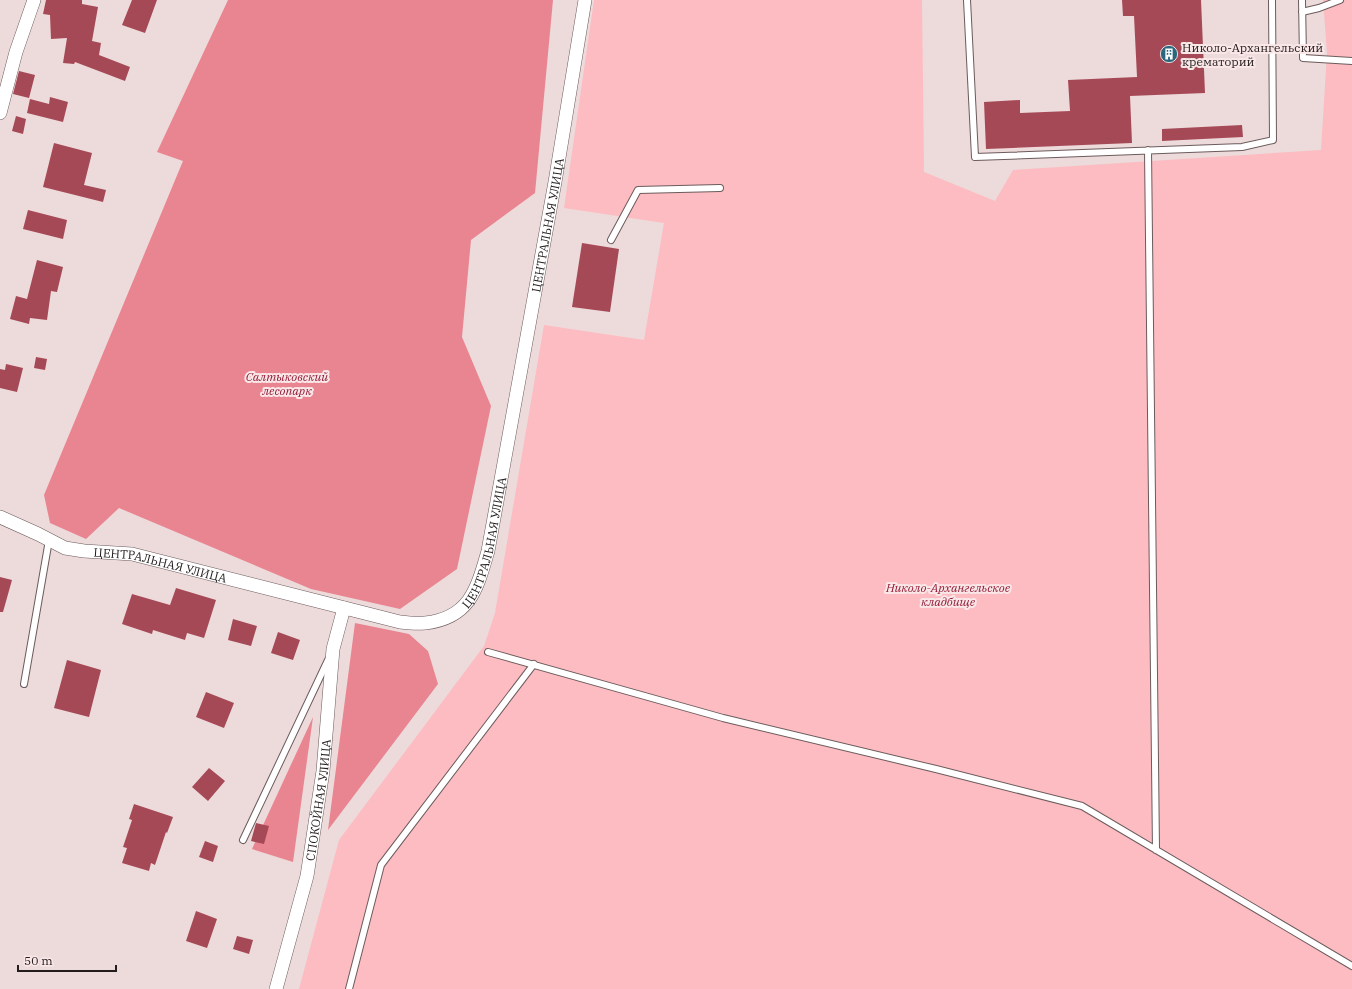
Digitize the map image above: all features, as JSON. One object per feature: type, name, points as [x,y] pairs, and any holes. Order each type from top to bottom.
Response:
[{"type":"street","points":[[0,113],[16,52],[34,0]]},
{"type":"street","name":"ЦЕНТРАЛЬНАЯ УЛИЦА","points":[[0,517],[65,548],[84,551],[132,554],[400,622],[424,623],[444,619],[458,612],[470,598],[481,577],[488,551],[553,189],[585,0]]},
{"type":"street","name":"СПОКОЙНАЯ УЛИЦА","points":[[276,989],[307,876],[323,771],[333,649],[344,608]]},
{"type":"lane","points":[[967,0],[975,157],[1242,146],[1273,140],[1272,0]]},
{"type":"lane","points":[[1302,0],[1303,58],[1352,61]]},
{"type":"lane","points":[[1302,12],[1319,8],[1340,0]]},
{"type":"lane","points":[[1148,150],[1156,850]]},
{"type":"lane","points":[[612,240],[638,190],[720,188]]},
{"type":"lane","points":[[24,684],[50,540]]},
{"type":"lane","points":[[243,840],[333,649]]},
{"type":"lane","points":[[488,652],[723,718],[1082,806],[1352,966]]},
{"type":"lane","points":[[349,989],[381,865],[534,664]]},
{"type":"green space","name":"Салтыковский лесопарк","points":[[228,0],[553,0],[535,193],[471,240],[462,337],[491,406],[457,569],[400,609],[311,589],[119,508],[86,539],[50,523],[44,495],[183,161],[157,152]]},
{"type":"green space","name":"Николо-Архангельское кладбище","points":[[594,0],[922,0],[924,172],[995,201],[1013,170],[1321,150],[1327,53],[1323,0],[1352,0],[1352,989],[299,989],[339,840],[484,646],[495,613],[544,325],[644,340],[664,223],[564,208]]},
{"type":"green space","points":[[355,623],[409,634],[428,651],[438,684],[328,830]]},
{"type":"green space","points":[[313,717],[293,862],[252,849]]},
{"type":"building","points":[[46,0],[82,0],[82,4],[98,7],[92,41],[101,43],[99,55],[130,67],[125,81],[75,62],[74,64],[63,63],[67,38],[51,39],[50,15],[43,14]]},
{"type":"building","points":[[132,0],[157,0],[145,33],[122,25]]},
{"type":"building","points":[[1122,0],[1201,0],[1205,93],[1130,96],[1132,143],[986,149],[984,102],[1020,100],[1020,113],[1070,111],[1068,80],[1137,77],[1134,16],[1123,16]]},
{"type":"building","points":[[19,71],[35,75],[29,98],[13,94]]},
{"type":"building","points":[[50,97],[68,102],[63,122],[27,113],[30,99],[49,104]]},
{"type":"building","points":[[16,116],[26,119],[23,134],[12,131]]},
{"type":"building","points":[[1242,125],[1243,137],[1162,141],[1162,129]]},
{"type":"building","points":[[54,143],[92,153],[84,185],[106,190],[103,202],[43,187]]},
{"type":"building","points":[[28,210],[67,220],[63,239],[23,229]]},
{"type":"building","points":[[582,243],[619,249],[610,312],[572,307]]},
{"type":"building","points":[[37,260],[63,267],[57,292],[51,291],[47,320],[30,318],[29,324],[10,319],[16,296],[27,299]]},
{"type":"building","points":[[36,357],[47,359],[45,370],[34,368]]},
{"type":"building","points":[[6,364],[23,368],[17,392],[0,388],[0,369],[5,370]]},
{"type":"building","points":[[0,577],[12,580],[3,612],[0,612]]},
{"type":"building","points":[[176,588],[216,600],[204,638],[187,633],[185,640],[153,630],[152,634],[122,624],[132,594],[170,605]]},
{"type":"building","points":[[233,619],[257,626],[251,646],[228,640]]},
{"type":"building","points":[[278,632],[300,640],[293,660],[271,653]]},
{"type":"building","points":[[67,660],[101,670],[89,717],[54,708]]},
{"type":"building","points":[[206,692],[234,703],[224,728],[196,717]]},
{"type":"building","points":[[209,768],[225,781],[208,801],[192,787]]},
{"type":"building","points":[[134,804],[173,817],[167,833],[166,832],[155,865],[151,863],[149,871],[122,863],[127,848],[123,847],[132,820],[129,819]]},
{"type":"building","points":[[256,823],[269,826],[264,844],[251,841]]},
{"type":"building","points":[[205,841],[218,846],[213,862],[199,857]]},
{"type":"building","points":[[196,911],[217,919],[207,948],[186,941]]},
{"type":"building","points":[[237,936],[253,940],[249,954],[233,949]]},
{"type":"place","name":"Николо-Архангельский крематорий","points":[[1169,54]]}]
